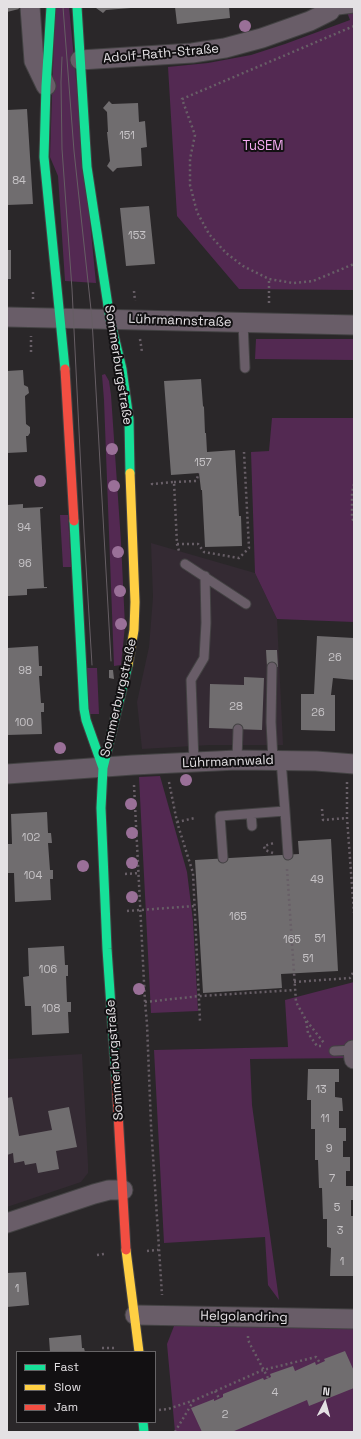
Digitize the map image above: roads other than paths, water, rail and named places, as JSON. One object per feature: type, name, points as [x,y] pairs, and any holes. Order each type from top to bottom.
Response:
[{"type":"street","name":"Sommerburgstraße","points":[[30,7],[34,61],[46,86]]},
{"type":"street","name":"Sommerburgstraße","points":[[51,7],[46,86],[44,157],[65,375],[84,708],[86,720],[103,768]]},
{"type":"street","name":"Sommerburgstraße","points":[[77,7],[87,167],[110,319],[122,369],[129,419],[135,602],[134,630],[128,672],[103,768],[102,814],[106,920],[126,1253],[135,1315],[138,1351]]},
{"type":"street","name":"Adolf-Rath-Straße","points":[[80,60],[192,53],[225,48],[262,38],[310,21],[330,9]]},
{"type":"street","name":"Lührmannstraße","points":[[7,317],[354,326]]},
{"type":"street","name":"Lührmannwald","points":[[7,774],[237,760],[316,761],[350,764]]},
{"type":"street","points":[[7,1223],[94,1194],[109,1190],[123,1190]]},
{"type":"street","name":"Helgolandring","points":[[135,1315],[354,1319]]},
{"type":"lane","points":[[330,9],[354,8]]},
{"type":"lane","points":[[243,323],[245,368]]},
{"type":"lane","points":[[185,564],[246,604]]},
{"type":"lane","points":[[194,763],[191,680],[204,658],[206,623],[205,576]]},
{"type":"lane","points":[[272,667],[271,722],[285,811],[288,855]]},
{"type":"lane","points":[[237,760],[238,729]]},
{"type":"lane","points":[[222,858],[220,816],[285,811]]},
{"type":"lane","points":[[251,814],[252,826]]},
{"type":"lane","points":[[330,1049],[354,1053]]},
{"type":"tram line","points":[[63,7],[74,151],[92,319],[111,661]]},
{"type":"tram line","points":[[62,57],[62,149],[72,289],[92,665]]},
{"type":"park label","name":"TuSEM","points":[[263,146]]}]
